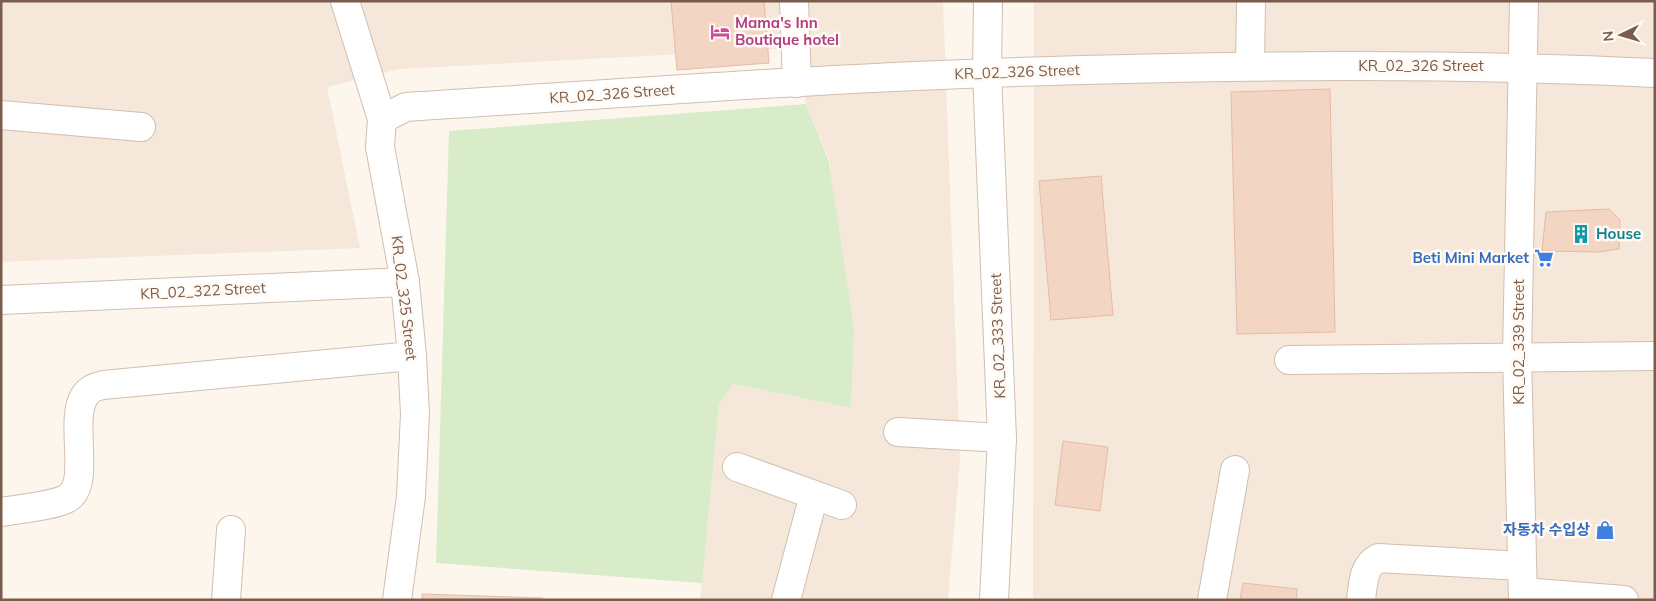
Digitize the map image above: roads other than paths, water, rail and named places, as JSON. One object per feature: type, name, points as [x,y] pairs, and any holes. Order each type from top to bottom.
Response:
[{"type":"street","name":"KR_02_325 Street","points":[[345,1],[382,118],[380,147],[405,282],[412,356],[416,414],[411,487],[397,600]]},
{"type":"street","points":[[794,1],[796,83]]},
{"type":"street","name":"KR_02_333 Street","points":[[988,1],[987,73],[1002,438],[994,600]]},
{"type":"street","points":[[1250,66],[1251,1]]},
{"type":"street","name":"KR_02_339 Street","points":[[1522,586],[1517,356],[1524,1]]},
{"type":"street","name":"KR_02_326 Street","points":[[382,118],[406,108],[796,83],[987,73],[1250,66],[1524,67],[1655,73]]},
{"type":"street","points":[[1,116],[141,127]]},
{"type":"street","name":"KR_02_322 Street","points":[[1,300],[405,282]]},
{"type":"street","points":[[1,512],[65,500],[75,492],[78,477],[80,403],[89,390],[103,385],[412,356]]},
{"type":"street","points":[[1289,360],[1517,356],[1655,356]]},
{"type":"street","points":[[898,432],[1002,438]]},
{"type":"street","points":[[737,467],[842,505]]},
{"type":"street","points":[[1212,600],[1235,470]]},
{"type":"street","points":[[786,600],[814,495]]},
{"type":"street","points":[[226,600],[231,530]]},
{"type":"street","points":[[1361,600],[1365,573],[1371,562],[1378,558],[1522,586],[1624,600]]},
{"type":"place","name":"Mama's Inn Boutique hotel","points":[[720,32]]},
{"type":"place","name":"House","points":[[1581,234]]},
{"type":"place","name":"Beti Mini Market","points":[[1544,258]]},
{"type":"place","name":"자동차 수입상","points":[[1605,530]]}]
